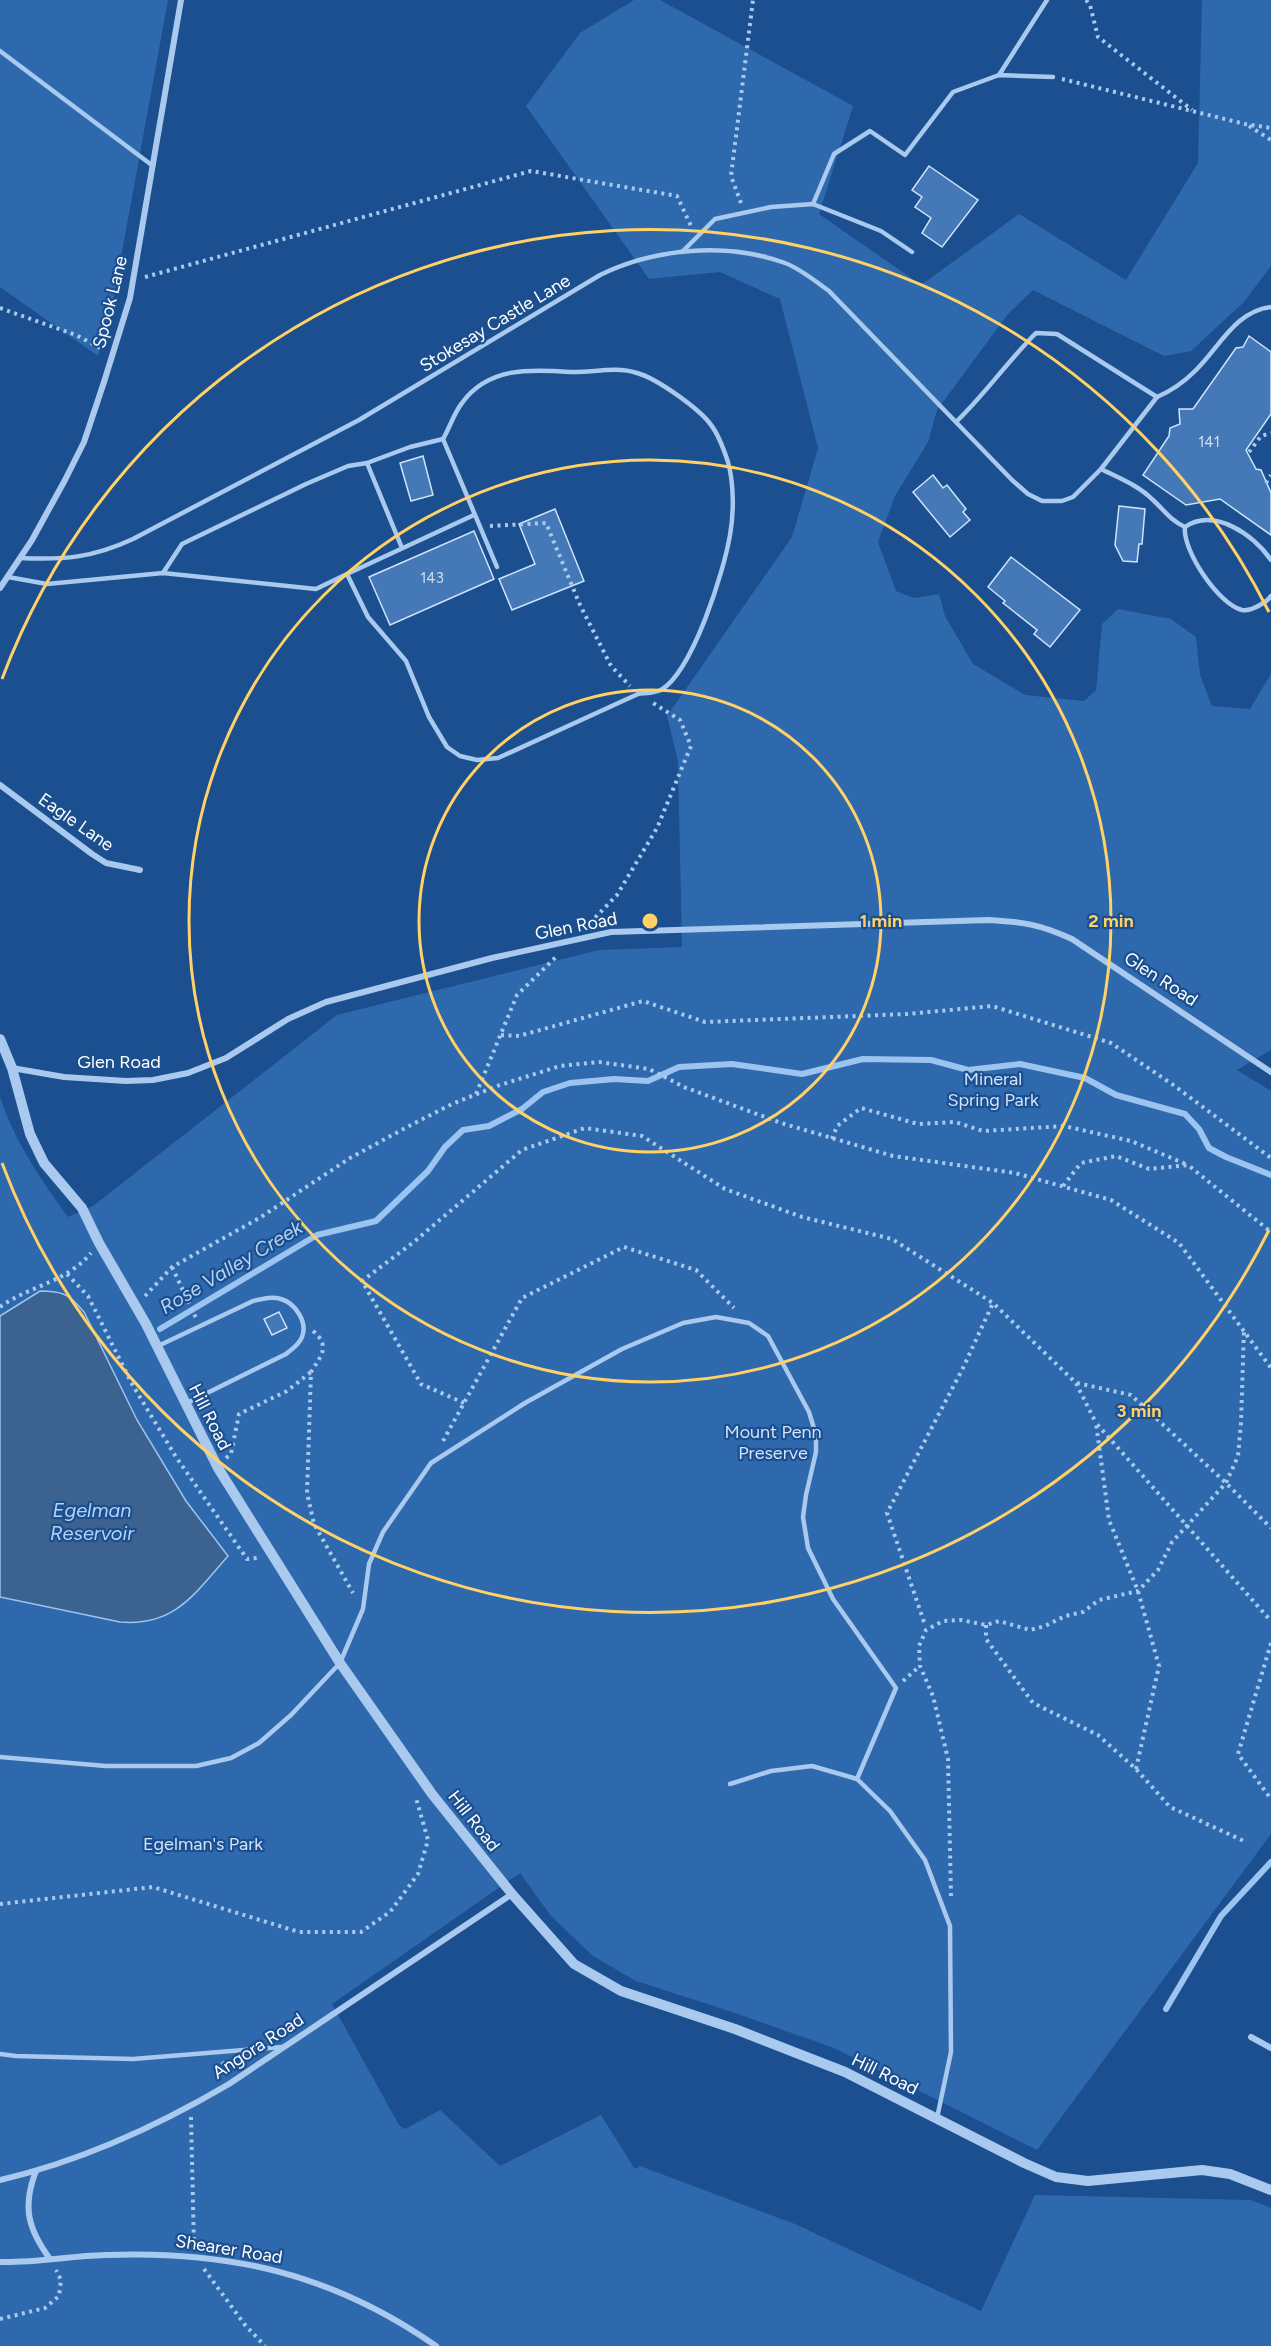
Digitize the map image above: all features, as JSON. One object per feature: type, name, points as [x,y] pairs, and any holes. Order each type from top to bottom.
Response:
[{"type":"street","name":"Spook Lane","points":[[0,588],[38,530],[84,442],[113,355],[133,281],[181,0]]},
{"type":"street","name":"Eagle Lane","points":[[0,785],[106,863],[140,870]]},
{"type":"street","name":"Glen Road","points":[[12,1068],[64,1077],[126,1081],[153,1080],[188,1073],[226,1058],[288,1019],[326,1002],[492,958],[610,932],[976,920],[1021,922],[1044,926],[1072,939],[1271,1072]]},
{"type":"street","name":"Hill Road","points":[[0,1039],[12,1068],[30,1134],[44,1163],[81,1208],[136,1306],[184,1405],[218,1468],[340,1663],[432,1794],[512,1894],[574,1964],[604,1983],[653,2003],[735,2029],[845,2072],[1056,2177],[1088,2181],[1202,2170],[1230,2174],[1271,2190]]},
{"type":"street","name":"Angora Road","points":[[0,2180],[36,2171],[114,2144],[191,2107],[512,1894]]},
{"type":"street","points":[[1251,2037],[1271,2048]]},
{"type":"street","points":[[36,2171],[29,2190],[28,2207],[31,2227],[38,2243],[50,2259]]},
{"type":"street","name":"Shearer Road","points":[[0,2262],[132,2254],[195,2256],[242,2263],[317,2282],[348,2294],[391,2316],[436,2346]]},
{"type":"lane","points":[[999,75],[1047,0]]},
{"type":"lane","points":[[0,51],[153,166]]},
{"type":"lane","points":[[813,204],[834,154],[870,131],[905,155],[953,92],[999,75],[1053,77]]},
{"type":"lane","points":[[682,252],[715,219],[771,207],[813,204],[881,231],[912,252]]},
{"type":"lane","name":"Stokesay Castle Lane","points":[[20,558],[58,560],[89,556],[117,546],[359,420],[600,275],[641,258],[682,252],[716,251],[756,254],[787,264],[806,274],[829,291],[957,420],[965,432],[1012,480],[1028,494],[1042,501],[1062,501],[1073,497],[1101,469],[1157,397]]},
{"type":"lane","points":[[957,420],[1036,333],[1057,334],[1157,397],[1170,391],[1194,372],[1233,326],[1261,308],[1271,307]]},
{"type":"lane","points":[[163,573],[182,544],[306,484],[348,466],[367,463],[410,447],[443,439],[461,404],[476,388],[494,376],[515,371],[542,369],[573,372],[620,369],[638,373],[655,381],[683,400],[711,424],[722,444],[728,464],[732,493],[731,533],[724,563],[696,643],[675,674],[660,690],[638,694],[498,758],[477,760],[460,756],[447,747],[429,717],[405,661],[368,617],[347,574]]},
{"type":"lane","points":[[443,439],[497,567]]},
{"type":"lane","points":[[367,463],[402,548]]},
{"type":"lane","points":[[1101,469],[1133,484],[1153,500],[1175,523],[1185,528]]},
{"type":"lane","points":[[8,577],[47,584],[163,573],[316,588],[474,515]]},
{"type":"lane","points":[[1271,560],[1263,548],[1227,525],[1209,520],[1192,522],[1185,528],[1184,535],[1193,556],[1225,601],[1242,610],[1253,609],[1268,601],[1271,596]]},
{"type":"lane","points":[[157,1347],[253,1301],[269,1297],[290,1303],[298,1311],[302,1321],[302,1336],[297,1345],[285,1354],[184,1405]]},
{"type":"lane","points":[[0,1757],[106,1766],[196,1766],[231,1758],[258,1743],[291,1716],[340,1663],[363,1609],[369,1564],[383,1532],[431,1463],[525,1403],[622,1349],[683,1323],[716,1317],[749,1323],[768,1336],[809,1412],[816,1435],[816,1452],[803,1517],[808,1548],[833,1599],[896,1688],[857,1779]]},
{"type":"lane","points":[[730,1784],[771,1771],[812,1766],[857,1779],[890,1811],[926,1860],[950,1926],[951,2052],[937,2118]]},
{"type":"lane","points":[[0,2054],[134,2059],[284,2047]]},
{"type":"path","points":[[745,211],[730,176],[753,0]]},
{"type":"path","points":[[1086,0],[1090,5],[1098,36],[1194,111]]},
{"type":"path","points":[[1053,77],[1245,124],[1271,128]]},
{"type":"path","points":[[1245,124],[1271,140]]},
{"type":"path","points":[[133,281],[531,171],[677,196],[696,238]]},
{"type":"path","points":[[0,308],[76,334],[113,355]]},
{"type":"path","points":[[1249,452],[1261,436],[1271,433]]},
{"type":"path","points":[[1266,483],[1271,475]]},
{"type":"path","points":[[475,1095],[517,995],[617,896],[657,828],[691,746],[680,720],[638,694],[611,666],[580,605],[546,523],[480,526]]},
{"type":"path","points":[[501,1035],[519,1036],[643,1001],[705,1022],[907,1014],[992,1006],[1111,1042],[1172,1084],[1271,1158]]},
{"type":"path","points":[[136,1306],[172,1267],[261,1217],[350,1158],[409,1126],[475,1095],[560,1066],[599,1062],[649,1069],[668,1080],[781,1123],[893,1156],[1015,1173],[1111,1200],[1179,1243],[1271,1368]]},
{"type":"path","points":[[832,1139],[837,1126],[861,1108],[918,1124],[955,1122],[983,1131],[1064,1126],[1131,1141],[1188,1165],[1271,1232]]},
{"type":"path","points":[[464,1403],[421,1384],[362,1281],[415,1241],[522,1150],[585,1128],[642,1136],[725,1188],[802,1217],[892,1239],[993,1303],[1076,1383],[1096,1423],[1271,1621]]},
{"type":"path","points":[[1063,1186],[1082,1163],[1116,1156],[1149,1169],[1188,1165]]},
{"type":"path","points":[[0,1307],[15,1296],[67,1274],[82,1263],[99,1243]]},
{"type":"path","points":[[431,1463],[522,1298],[624,1247],[696,1270],[749,1323]]},
{"type":"path","points":[[172,1267],[195,1317]]},
{"type":"path","points":[[67,1274],[88,1296],[132,1384],[176,1457],[247,1559],[259,1558]]},
{"type":"path","points":[[924,1623],[887,1513],[963,1368],[993,1303]]},
{"type":"path","points":[[218,1468],[231,1454],[239,1414],[287,1391],[311,1372],[322,1355],[324,1344],[321,1338],[302,1321]]},
{"type":"path","points":[[950,1926],[952,1892],[948,1759],[933,1695],[920,1666],[919,1646],[926,1630],[943,1621],[961,1620],[986,1625],[999,1621],[1030,1630],[1046,1626],[1065,1616],[1083,1612],[1099,1600],[1138,1592],[1158,1570],[1172,1542],[1226,1483],[1238,1456],[1244,1330]]},
{"type":"path","points":[[311,1372],[307,1493],[314,1524],[344,1580],[363,1609]]},
{"type":"path","points":[[1076,1383],[1131,1395],[1271,1528]]},
{"type":"path","points":[[1096,1423],[1109,1520],[1138,1592],[1159,1666],[1136,1769]]},
{"type":"path","points":[[986,1625],[986,1639],[1033,1703],[1098,1735],[1136,1769],[1170,1807],[1244,1841]]},
{"type":"path","points":[[1271,1643],[1238,1754],[1271,1799]]},
{"type":"path","points":[[896,1688],[920,1666]]},
{"type":"path","points":[[0,1904],[153,1887],[300,1932],[361,1932],[390,1912],[418,1874],[428,1840],[415,1795]]},
{"type":"path","points":[[212,2083],[226,2067],[214,2053]]},
{"type":"path","points":[[191,2107],[195,2256],[245,2325],[266,2346]]},
{"type":"path","points":[[0,2319],[45,2308],[59,2296],[61,2280],[50,2259]]},
{"type":"green space","points":[[0,0],[168,0],[112,307],[98,356],[0,287]]},
{"type":"green space","name":"Mount Penn Preserve","points":[[634,0],[660,0],[853,106],[819,214],[921,285],[1019,214],[1126,280],[1198,163],[1202,0],[1271,0],[1271,266],[1244,302],[1191,351],[1164,356],[1033,290],[1008,314],[937,410],[928,442],[895,496],[878,542],[896,591],[914,598],[939,594],[945,616],[973,664],[1025,695],[1084,701],[1096,690],[1102,624],[1118,609],[1171,619],[1196,637],[1200,675],[1212,706],[1250,709],[1271,674],[1271,1050],[1237,1070],[1271,1091],[1271,1834],[1037,2150],[834,2048],[636,1981],[593,1956],[551,1916],[520,1873],[332,2004],[399,2125],[405,2129],[440,2110],[500,2166],[601,2115],[635,2169],[640,2166],[795,2224],[981,2311],[1035,2195],[1251,2200],[1271,2208],[1271,2346],[0,2346],[0,1097],[13,1129],[38,1174],[68,1217],[93,1206],[337,1015],[599,950],[682,947],[678,761],[667,716],[792,537],[818,448],[780,299],[720,272],[649,279],[526,106],[580,33]]},
{"type":"water","name":"Egelman Reservoir","points":[[40,1291],[65,1295],[84,1312],[137,1420],[186,1501],[228,1556],[182,1605],[155,1619],[120,1622],[0,1597],[0,1316]]},
{"type":"building","points":[[929,166],[978,200],[942,247],[922,233],[931,218],[915,207],[922,197],[912,190]]},
{"type":"building","points":[[1249,336],[1271,352],[1271,414],[1246,450],[1256,469],[1261,470],[1271,493],[1271,535],[1220,499],[1186,505],[1143,475],[1169,436],[1170,428],[1180,424],[1179,409],[1193,409],[1236,348],[1243,347]]},
{"type":"building","points":[[423,456],[433,495],[411,501],[400,463]]},
{"type":"building","points":[[933,475],[943,488],[947,485],[966,509],[963,512],[970,520],[950,537],[913,492]]},
{"type":"building","points":[[1119,506],[1145,509],[1142,544],[1139,544],[1137,562],[1123,561],[1115,545]]},
{"type":"building","points":[[555,509],[584,581],[512,610],[499,579],[535,564],[519,524]]},
{"type":"building","points":[[474,531],[494,579],[390,625],[369,577]]},
{"type":"building","points":[[1011,557],[1080,610],[1050,647],[1034,634],[1037,630],[1003,603],[1005,601],[988,587]]},
{"type":"building","points":[[279,1312],[287,1328],[272,1335],[264,1319]]},
{"type":"waterway","name":"Rose Valley Creek","points":[[160,1329],[317,1235],[376,1221],[428,1171],[445,1147],[463,1130],[489,1126],[522,1109],[543,1092],[570,1083],[614,1079],[648,1081],[679,1067],[732,1064],[802,1074],[863,1059],[931,1060],[968,1070],[1020,1064],[1085,1078],[1116,1095],[1185,1114],[1199,1129],[1209,1148],[1271,1175]]},
{"type":"waterway","points":[[1166,2009],[1221,1916],[1271,1862]]},
{"type":"park label","name":"Mineral Spring Park","points":[[993,1089]]},
{"type":"park label","name":"Egelman's Park","points":[[203,1844]]}]
